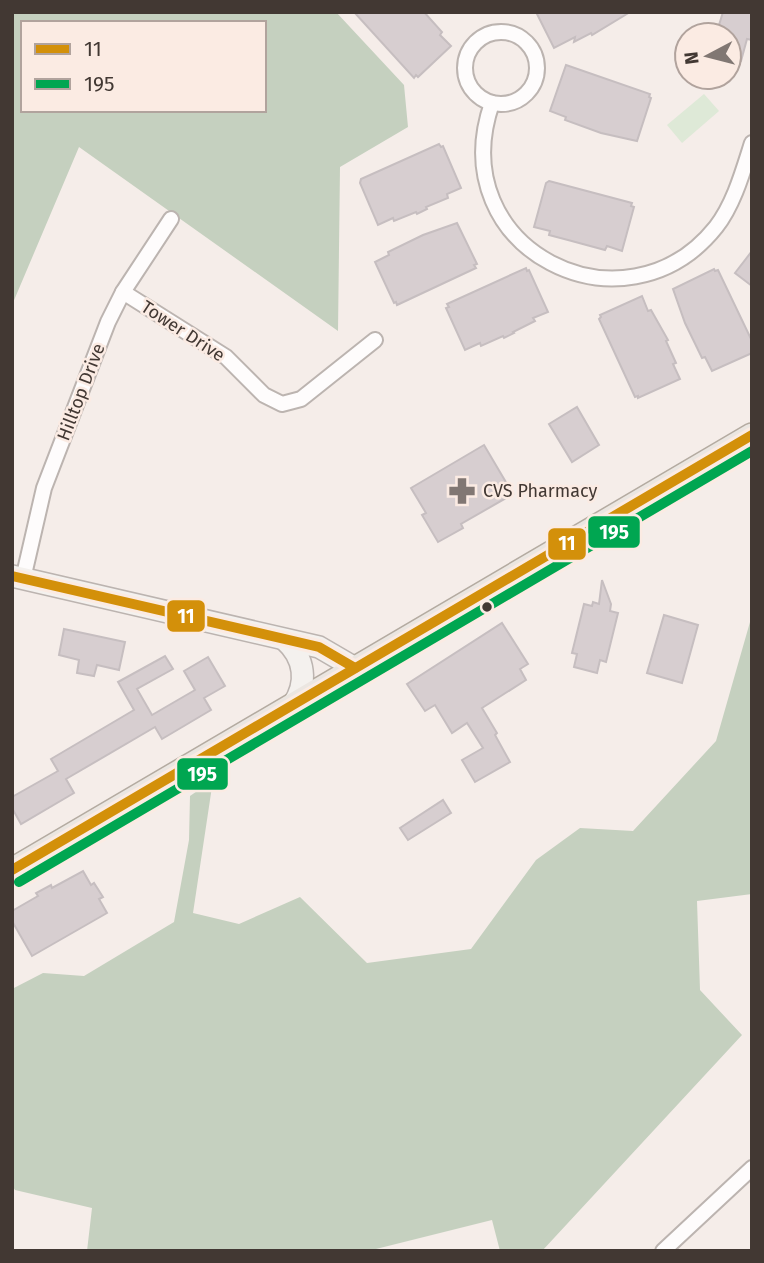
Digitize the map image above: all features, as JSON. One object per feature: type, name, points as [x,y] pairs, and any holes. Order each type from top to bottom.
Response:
[{"type":"main road","points":[[12,870],[752,435]]},
{"type":"main road","points":[[17,577],[319,648],[355,668]]},
{"type":"main road","points":[[285,640],[297,653],[302,669],[300,692],[293,705]]},
{"type":"street","points":[[504,32],[515,35],[532,51],[536,74],[533,86],[525,95],[504,104],[492,103],[481,99],[473,91],[465,68],[472,46],[481,38],[504,32]]},
{"type":"street","points":[[492,103],[486,121],[483,163],[488,190],[499,216],[517,239],[539,257],[565,270],[590,276],[619,277],[648,272],[676,260],[703,241],[724,215],[752,143]]},
{"type":"street","name":"Hilltop Drive","points":[[17,577],[44,488],[108,322],[123,292],[172,219]]},
{"type":"street","name":"Tower Drive","points":[[123,292],[226,357],[264,395],[282,404],[301,399],[376,340]]},
{"type":"street","points":[[663,1251],[749,1176]]},
{"type":"green space","points":[[12,12],[336,12],[404,85],[408,127],[340,167],[338,331],[79,147],[12,305]]},
{"type":"green space","points":[[704,94],[719,111],[682,143],[667,125]]},
{"type":"green space","points":[[752,615],[752,894],[697,901],[700,990],[742,1035],[542,1251],[500,1251],[492,1220],[368,1251],[87,1251],[92,1208],[15,1190],[12,1185],[12,989],[43,973],[84,976],[174,922],[189,840],[190,796],[213,780],[193,913],[239,924],[300,897],[367,963],[471,949],[536,860],[580,828],[633,831],[716,741]]},
{"type":"building","points":[[354,12],[424,12],[451,46],[414,78]]},
{"type":"building","points":[[536,12],[630,12],[592,35],[591,33],[574,42],[575,37],[554,48]]},
{"type":"building","points":[[723,12],[752,12],[752,40],[747,39],[743,54],[743,21],[720,21]]},
{"type":"building","points":[[566,65],[650,94],[637,141],[601,133],[565,120],[566,117],[550,111]]},
{"type":"building","points":[[439,144],[443,146],[461,188],[417,214],[416,212],[394,221],[393,218],[378,225],[360,183],[361,179]]},
{"type":"building","points":[[549,181],[632,203],[631,206],[634,207],[622,251],[607,246],[605,250],[549,235],[550,231],[534,227],[546,183]]},
{"type":"building","points":[[457,223],[477,264],[474,265],[476,268],[397,305],[394,303],[375,262],[389,255],[388,252],[423,235]]},
{"type":"building","points":[[752,251],[752,286],[735,273]]},
{"type":"building","points":[[526,268],[548,312],[533,318],[535,321],[504,338],[503,336],[481,346],[480,343],[465,350],[446,308],[449,307],[447,304]]},
{"type":"building","points":[[714,269],[718,270],[752,341],[752,353],[712,371],[705,357],[702,358],[685,323],[673,289]]},
{"type":"building","points":[[642,296],[648,311],[651,310],[668,340],[666,341],[676,363],[673,364],[680,379],[638,398],[635,397],[599,319],[600,315]]},
{"type":"building","points":[[577,407],[599,445],[572,462],[549,424]]},
{"type":"building","name":"CVS Pharmacy","points":[[484,445],[513,494],[461,524],[463,528],[438,542],[422,515],[426,513],[411,488]]},
{"type":"building","points":[[602,580],[611,604],[610,611],[618,613],[606,662],[600,660],[597,673],[574,667],[577,654],[572,653],[584,604],[599,604]]},
{"type":"building","points":[[664,615],[698,625],[682,683],[647,673]]},
{"type":"building","points":[[502,623],[528,664],[520,669],[526,680],[482,708],[510,762],[475,782],[462,760],[483,748],[467,723],[452,733],[435,705],[425,711],[407,684]]},
{"type":"building","points":[[64,629],[125,642],[119,670],[97,665],[94,676],[77,673],[79,660],[59,655]]},
{"type":"building","points":[[165,656],[173,669],[137,689],[152,715],[195,690],[184,671],[208,657],[225,686],[204,698],[211,710],[162,739],[155,727],[66,779],[74,793],[21,824],[12,808],[12,797],[58,771],[51,759],[134,710],[118,682]]},
{"type":"building","points":[[443,800],[451,813],[408,840],[400,828]]},
{"type":"building","points":[[83,871],[91,885],[94,883],[103,897],[99,899],[107,913],[32,956],[12,921],[12,911],[38,896],[36,893],[51,885],[52,888]]},
{"type":"transit line","name":"11","points":[[12,870],[752,435]]},
{"type":"transit line","name":"195","points":[[19,882],[752,451]]},
{"type":"transit line","name":"11","points":[[12,576],[319,647],[355,668]]},
{"type":"place","name":"CVS Pharmacy","points":[[462,491]]}]
